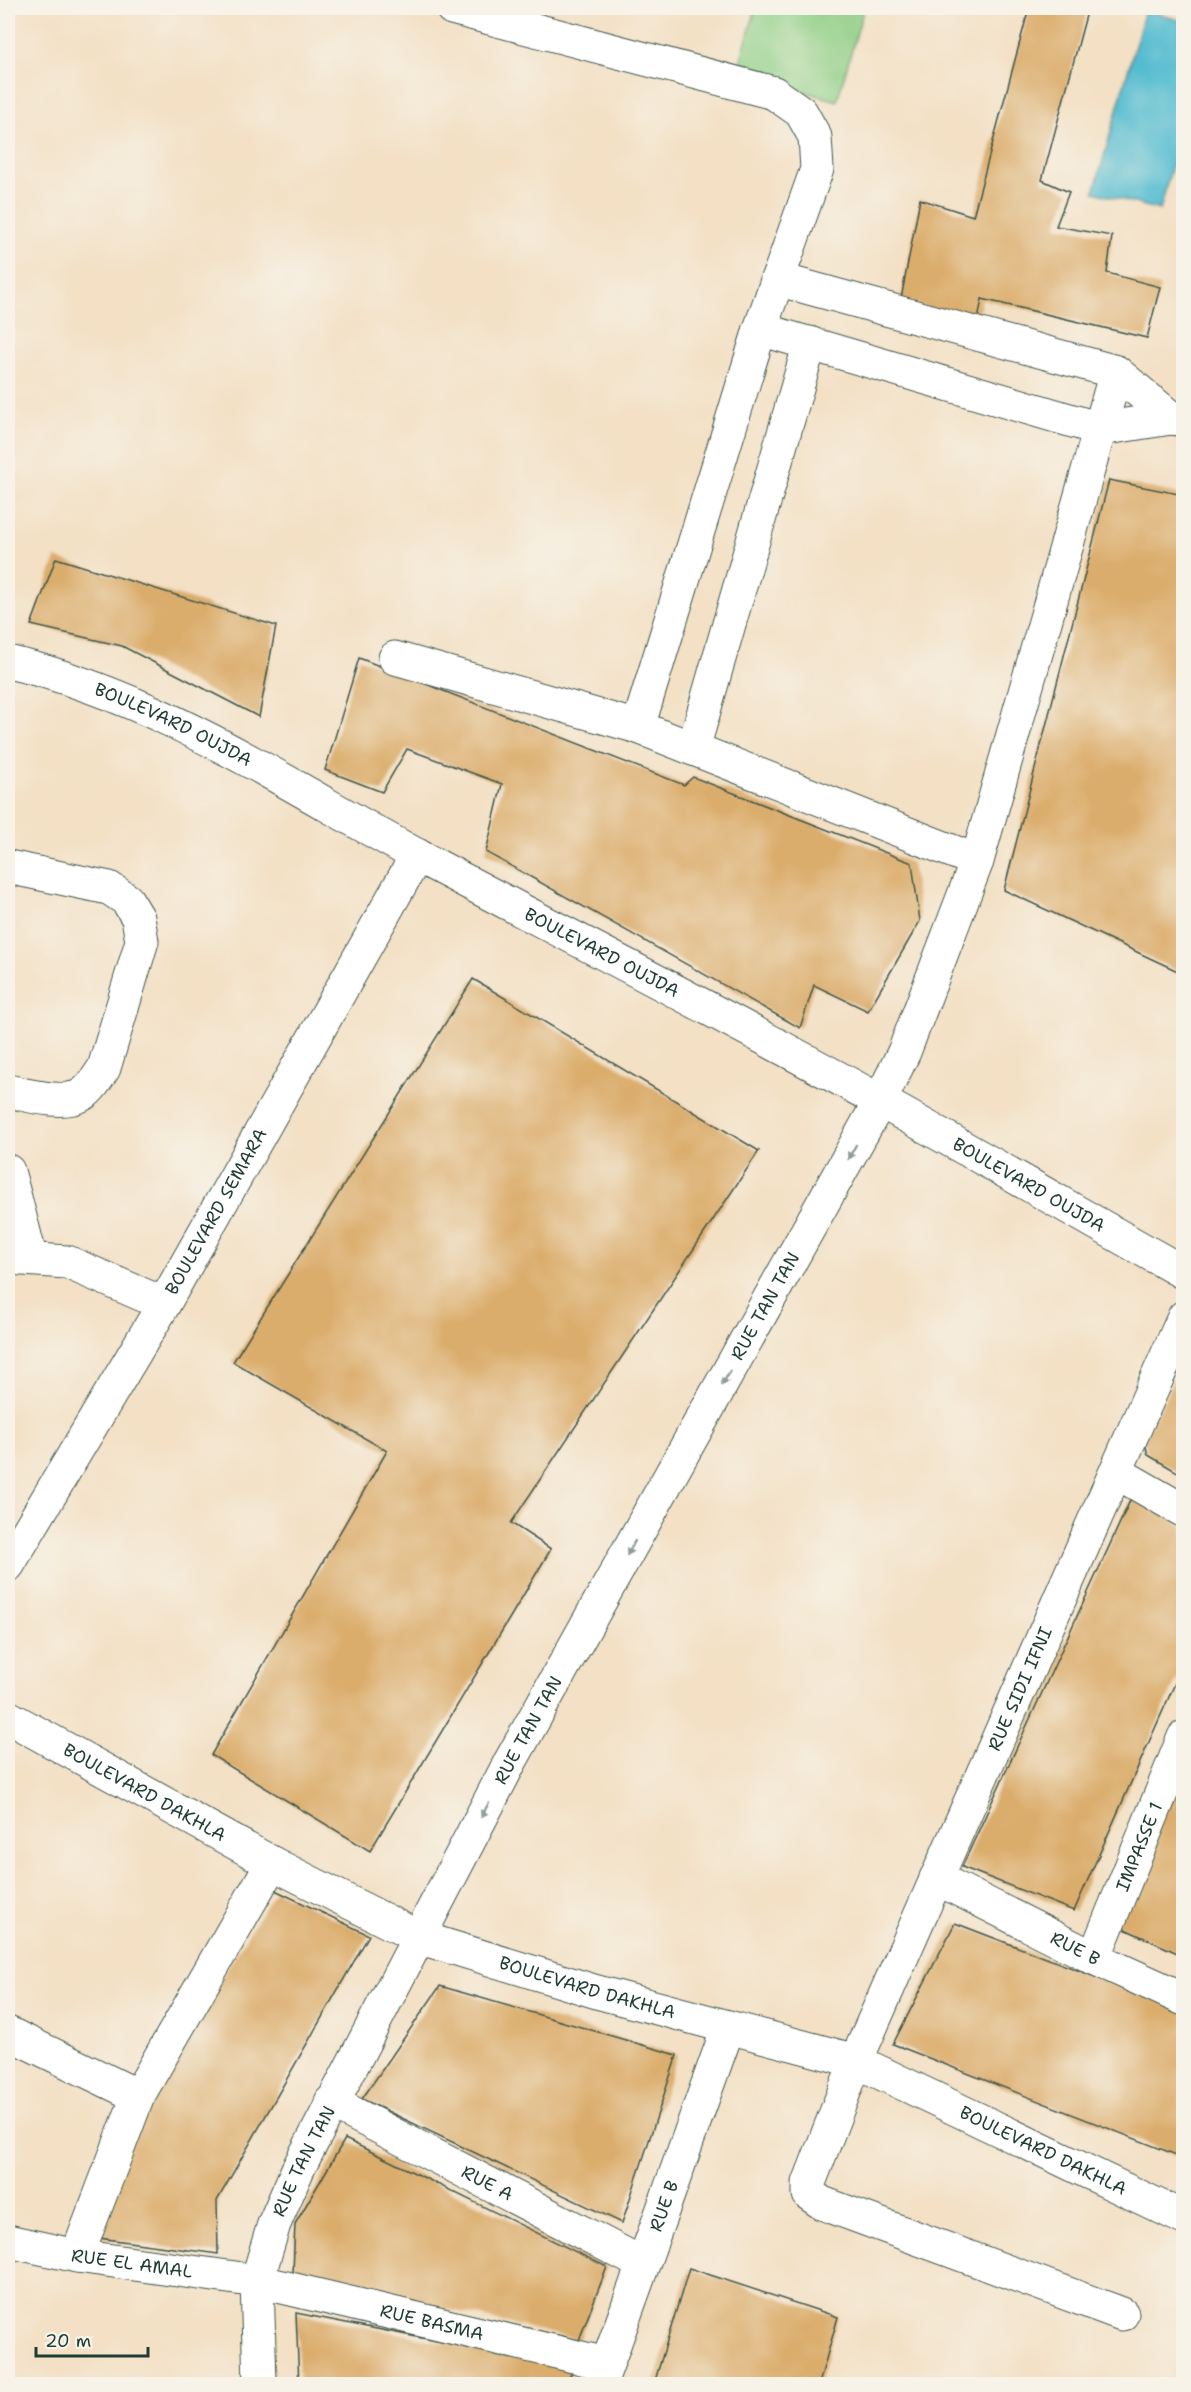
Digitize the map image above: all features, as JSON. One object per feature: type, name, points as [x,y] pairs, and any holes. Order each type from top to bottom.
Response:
[{"type":"street","points":[[452,8],[774,93],[801,112],[815,137],[817,169],[760,329],[638,727]]},
{"type":"street","points":[[777,279],[1116,372],[1177,419]]},
{"type":"street","points":[[760,329],[1100,429],[1177,419]]},
{"type":"street","points":[[693,749],[810,343]]},
{"type":"street","name":"RUE TAN TAN","points":[[260,2385],[258,2281],[274,2224],[331,2102],[510,1762],[880,1101],[904,1052],[977,861],[1116,372]]},
{"type":"street","points":[[395,658],[638,727],[977,861]]},
{"type":"street","name":"BOULEVARD OUJDA","points":[[8,662],[110,693],[219,745],[417,855],[880,1101],[1184,1273]]},
{"type":"street","name":"BOULEVARD SEMARA","points":[[8,1565],[164,1304],[417,855]]},
{"type":"street","points":[[8,867],[109,888],[127,900],[133,909],[138,918],[142,941],[104,1068],[93,1084],[81,1095],[48,1100],[8,1090]]},
{"type":"street","points":[[8,1172],[19,1259],[67,1262],[164,1304]]},
{"type":"street","name":"RUE SIDI IFNI","points":[[1122,2314],[822,2203],[809,2194],[809,2183],[856,2061],[1184,1317]]},
{"type":"street","points":[[1116,1472],[1184,1511]]},
{"type":"street","name":"BOULEVARD DAKHLA","points":[[8,1717],[272,1863],[418,1937],[597,1992],[856,2061],[1184,2218]]},
{"type":"street","name":"IMPASSE 1","points":[[1094,1958],[1184,1737]]},
{"type":"street","points":[[77,2256],[138,2096],[272,1863]]},
{"type":"street","name":"RUE B","points":[[936,1878],[1094,1958],[1184,1999]]},
{"type":"street","name":"RUE B","points":[[604,2374],[728,2028]]},
{"type":"street","points":[[8,2034],[138,2096]]},
{"type":"street","name":"RUE A","points":[[331,2102],[643,2264]]},
{"type":"street","name":"RUE EL AMAL","points":[[8,2241],[77,2256],[258,2281]]},
{"type":"street","name":"RUE BASMA","points":[[258,2281],[604,2374]]},
{"type":"green space","points":[[756,8],[864,8],[837,101],[737,72]]},
{"type":"water","points":[[1145,10],[1183,21],[1183,125],[1160,210],[1094,192]]},
{"type":"building","points":[[1029,8],[1088,8],[1042,180],[1069,192],[1056,226],[1112,236],[1107,273],[1160,287],[1147,338],[982,299],[977,325],[901,299],[920,199],[973,216]]},
{"type":"building","points":[[1109,480],[1184,495],[1184,974],[1004,890]]},
{"type":"building","points":[[56,558],[276,626],[259,717],[122,646],[31,625]]},
{"type":"building","points":[[359,658],[684,785],[693,777],[912,863],[920,921],[868,1011],[814,985],[800,1028],[486,852],[502,784],[407,749],[382,792],[325,770]]},
{"type":"building","points":[[473,979],[759,1151],[511,1523],[551,1549],[370,1851],[211,1755],[387,1451],[233,1362]]},
{"type":"building","points":[[1184,1361],[1184,1476],[1148,1455],[1144,1439]]},
{"type":"building","points":[[1134,1492],[1184,1527],[1184,1663],[1074,1911],[962,1867]]},
{"type":"building","points":[[1184,1767],[1184,1956],[1116,1925]]},
{"type":"building","points":[[275,1890],[369,1935],[217,2201],[218,2254],[99,2238],[122,2142]]},
{"type":"building","points":[[955,1923],[1184,2011],[1184,2158],[893,2044]]},
{"type":"building","points":[[440,1986],[677,2055],[622,2223],[362,2099]]},
{"type":"building","points":[[345,2139],[607,2267],[579,2340],[293,2273],[295,2224]]},
{"type":"building","points":[[689,2268],[838,2317],[819,2384],[654,2384]]},
{"type":"building","points":[[296,2313],[573,2368],[567,2384],[299,2384]]}]
